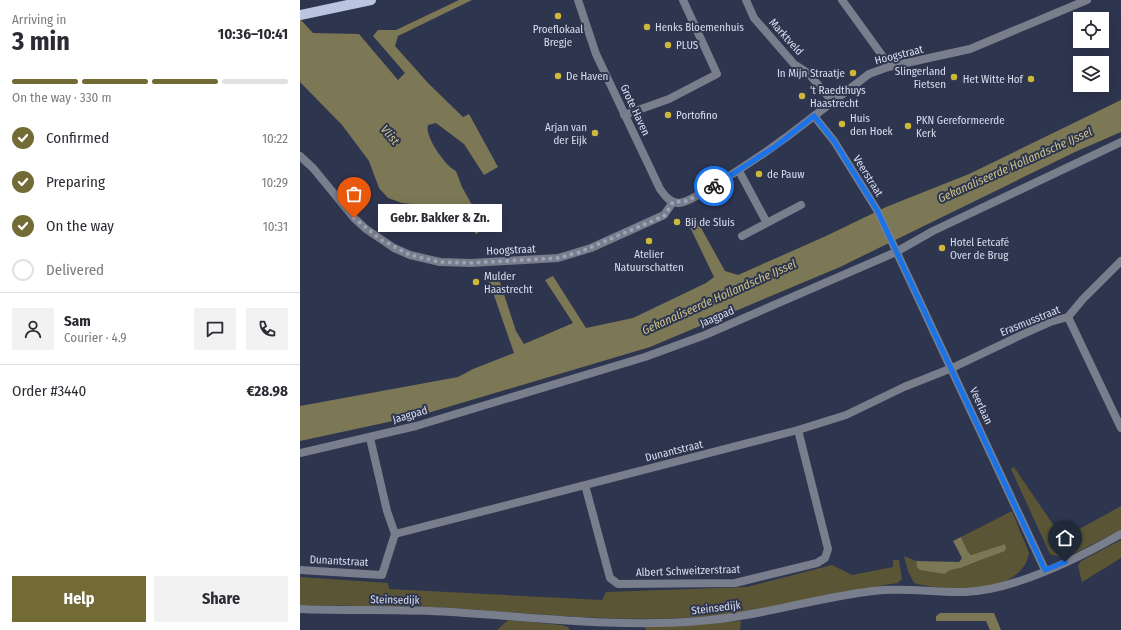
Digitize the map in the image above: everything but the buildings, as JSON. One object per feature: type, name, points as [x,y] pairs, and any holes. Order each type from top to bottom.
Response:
[{"type":"main road","points":[[300,15],[371,0]]},
{"type":"street","name":"Grote Haven","points":[[578,0],[596,54],[624,115],[660,189],[664,196],[673,202]]},
{"type":"street","points":[[624,115],[669,99],[717,74],[683,0]]},
{"type":"street","name":"Marktveld","points":[[746,0],[754,18],[794,64],[808,73],[832,101]]},
{"type":"street","points":[[842,0],[884,58],[888,67]]},
{"type":"street","name":"Hoogstraat","points":[[300,156],[313,168],[354,218],[380,239],[400,250],[425,259],[440,262],[470,263],[558,258],[591,248],[664,216],[673,202],[687,201],[738,171],[776,146],[832,101],[869,74],[888,67],[970,49],[1087,0]]},
{"type":"street","name":"Veerstraat","points":[[814,116],[834,141],[877,210],[896,252]]},
{"type":"street","name":"Jaagpad","points":[[300,453],[370,438],[416,426],[645,357],[705,335],[896,252],[933,231],[1121,142]]},
{"type":"street","points":[[738,171],[767,223]]},
{"type":"street","points":[[742,236],[801,205]]},
{"type":"street","name":"Veerlaan","points":[[896,252],[952,368],[1045,570]]},
{"type":"street","name":"Erasmusstraat","points":[[952,368],[1050,322],[1068,317],[1083,299],[1121,261]]},
{"type":"street","points":[[1068,317],[1121,428]]},
{"type":"street","name":"Dunantstraat","points":[[300,570],[382,575],[395,534],[798,430],[846,415],[904,387],[952,368]]},
{"type":"street","name":"Albert Schweitzerstraat","points":[[585,485],[610,578],[618,584],[735,583],[817,563],[825,558],[828,549],[798,430]]},
{"type":"street","points":[[370,438],[387,511],[395,534]]},
{"type":"street","name":"Steinsedijk","points":[[300,609],[450,612],[624,623],[675,623],[731,618],[854,593],[893,588],[964,592],[993,590],[1045,570],[1121,534]]},
{"type":"shaded area","points":[[1014,467],[1054,526],[1068,521],[1074,532],[1121,506],[1121,530],[1067,557],[1060,557],[1050,554],[1011,469]]},
{"type":"shaded area","points":[[1012,511],[1029,553],[1023,567],[1013,577],[998,584],[981,588],[944,588],[914,583],[908,571],[904,556],[916,561],[917,567],[938,572],[945,572],[1004,551],[1005,544],[971,555],[961,537]]},
{"type":"shaded area","points":[[1121,540],[1121,558],[1082,582],[1078,566],[1081,561]]},
{"type":"shaded area","points":[[893,560],[899,560],[902,579],[898,583],[774,607],[724,615],[699,617],[637,619],[575,617],[432,607],[300,605],[300,577],[388,583],[389,589],[602,600],[606,592],[747,587],[832,565],[852,575],[893,567]]},
{"type":"shaded area","points":[[508,620],[562,625],[568,627],[570,630],[497,630]]},
{"type":"shaded area","points":[[741,621],[740,630],[646,630],[645,627]]},
{"type":"water","name":"Vlist","points":[[459,0],[472,0],[398,36],[395,46],[428,83],[463,117],[469,114],[498,167],[484,175],[464,144],[436,123],[428,125],[429,136],[432,143],[447,164],[456,171],[462,187],[485,228],[476,234],[466,221],[432,206],[402,203],[388,198],[379,188],[369,161],[342,125],[300,82],[300,19],[313,33],[359,34],[398,80],[405,73],[373,36],[378,30],[396,30]]},
{"type":"water","name":"Gekanaliseerde Hollandsche IJssel","points":[[1121,100],[1121,132],[1075,152],[840,267],[650,347],[421,415],[300,441],[300,406],[458,377],[473,369],[514,353],[489,281],[499,279],[516,331],[524,344],[573,323],[545,280],[553,276],[586,328],[633,318],[706,283],[714,277],[687,221],[695,217],[725,271],[738,275],[826,236],[886,207],[969,174]]},
{"type":"water","points":[[961,537],[971,555],[1005,544],[1006,548],[1005,551],[951,570],[945,574],[920,570],[917,567],[916,561],[959,562],[962,558],[953,541]]},
{"type":"water","points":[[940,613],[994,613],[1001,630],[990,630],[986,621],[936,621],[936,616]]},
{"type":"way so far","points":[[354,218],[366,229],[394,248],[410,255],[440,262],[470,263],[558,258],[591,248],[664,216],[673,202],[677,203],[687,201],[714,186]]},
{"type":"place","name":"Proeflokaal Bregje","points":[[558,16]]},
{"type":"place","name":"Henks Bloemenhuis","points":[[647,27]]},
{"type":"place","name":"PLUS","points":[[668,45]]},
{"type":"place","name":"In Mijn Straatje","points":[[853,73]]},
{"type":"place","name":"De Haven","points":[[558,76]]},
{"type":"place","name":"Slingerland Fietsen","points":[[954,77]]},
{"type":"place","name":"Het Witte Hof","points":[[1031,79]]},
{"type":"place","name":"'t Raedthuys Haastrecht","points":[[802,96]]},
{"type":"place","name":"Portofino","points":[[668,115]]},
{"type":"place","name":"Huis den Hoek","points":[[842,124]]},
{"type":"place","name":"PKN Gereformeerde Kerk","points":[[908,126]]},
{"type":"place","name":"Arjan van der Eijk","points":[[595,133]]},
{"type":"place","name":"de Pauw","points":[[759,174]]},
{"type":"place","name":"Gebr. Bakker & Zn.","points":[[354,218]]},
{"type":"place","name":"Bij de Sluis","points":[[677,222]]},
{"type":"place","name":"Atelier Natuurschatten","points":[[649,241]]},
{"type":"place","name":"Hotel Eetcafé Over de Brug","points":[[942,248]]},
{"type":"place","name":"Mulder Haastrecht","points":[[476,282]]},
{"type":"route","points":[[714,186],[776,146],[814,116],[834,141],[877,210],[1045,570],[1065,562]]}]
